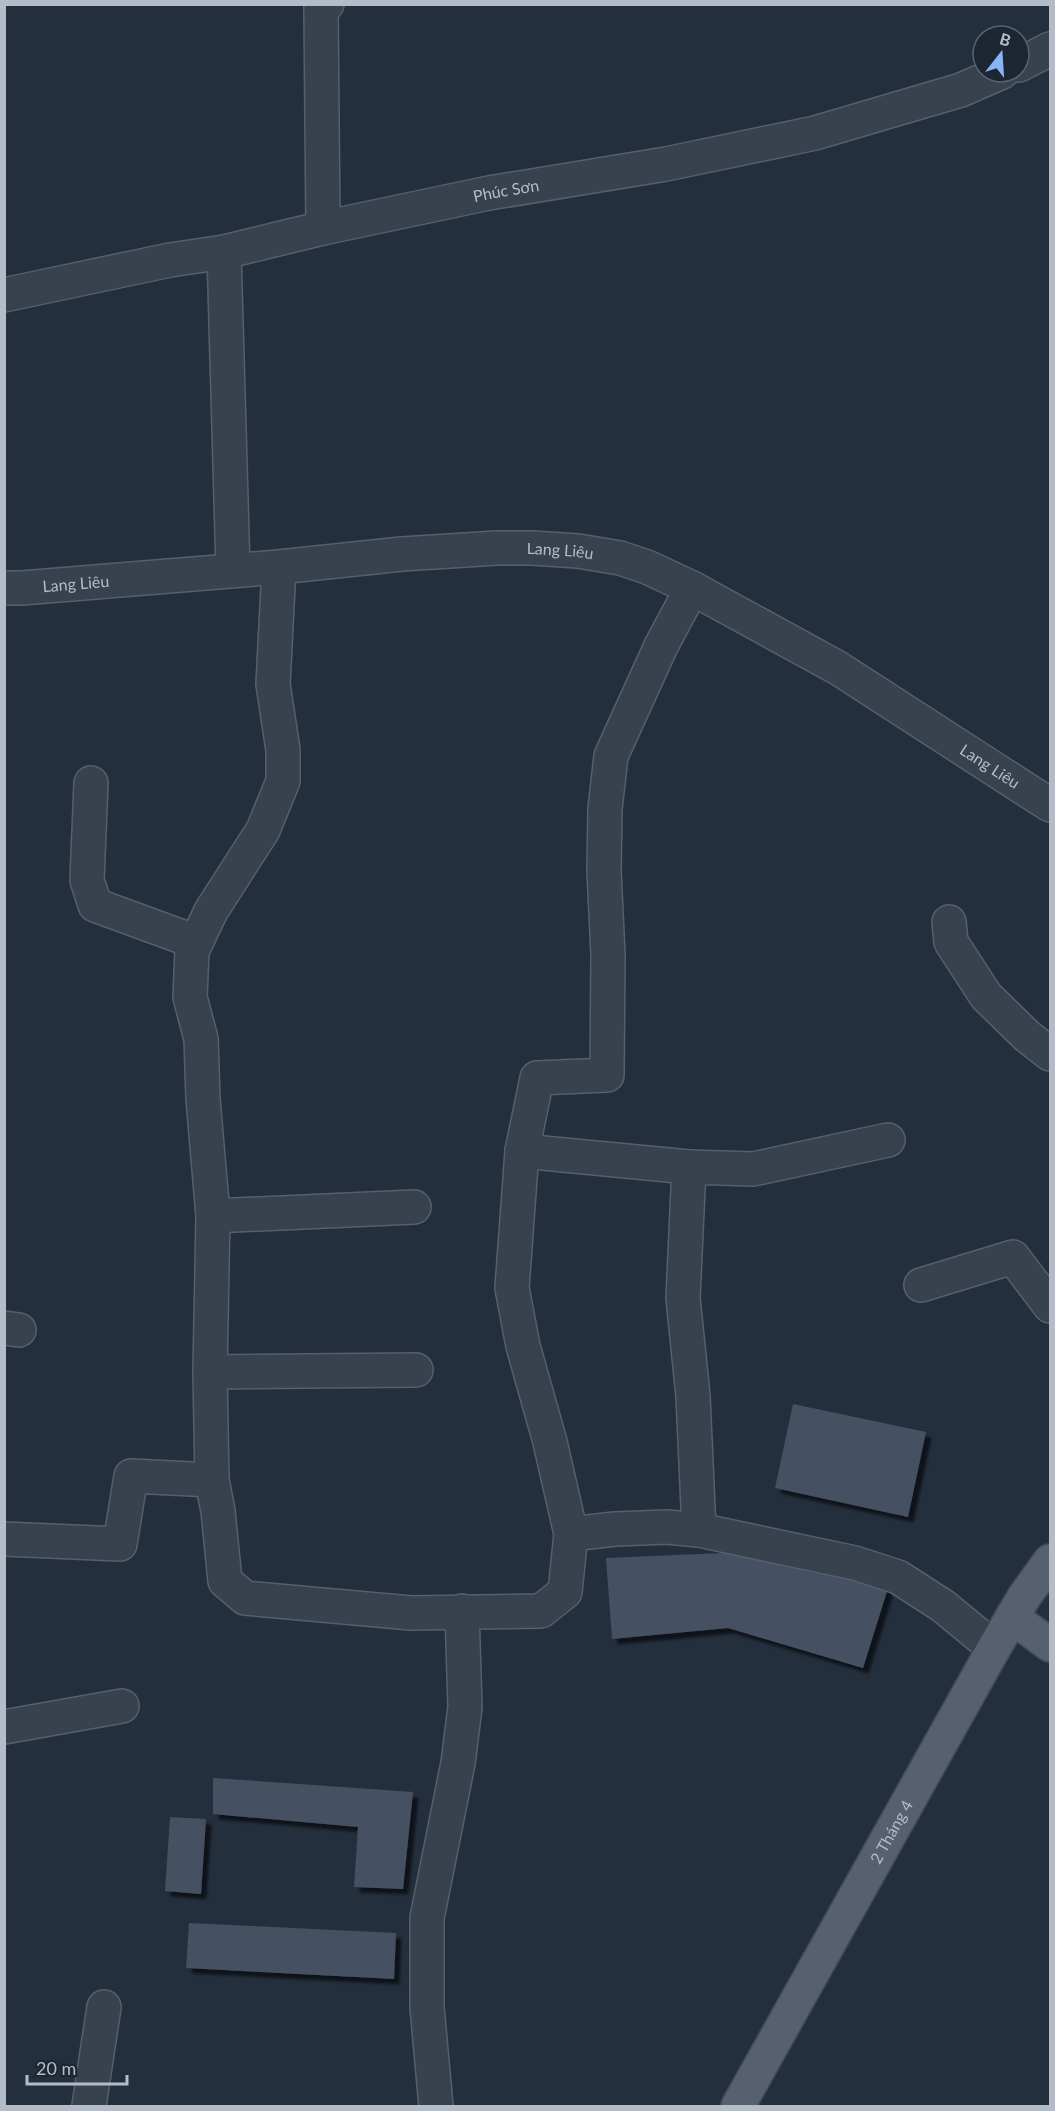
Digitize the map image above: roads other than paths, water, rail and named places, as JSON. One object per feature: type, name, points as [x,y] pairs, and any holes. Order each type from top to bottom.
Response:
[{"type":"main road","name":"2 Tháng 4","points":[[738,2106],[994,1648],[1018,1607],[1050,1562]]},
{"type":"main road","points":[[1018,1607],[1050,1617]]},
{"type":"main road","points":[[1018,1607],[1050,1645]]},
{"type":"street","points":[[323,228],[321,8],[327,4]]},
{"type":"street","points":[[1031,59],[1050,49]]},
{"type":"street","name":"Phúc Sơn","points":[[4,295],[170,260],[224,252],[323,228],[489,193],[666,164],[815,133],[975,84]]},
{"type":"street","points":[[224,252],[233,570]]},
{"type":"street","name":"Lang Liêu","points":[[4,588],[279,567],[402,554],[532,548],[578,551],[620,558],[692,588],[838,668],[1050,805]]},
{"type":"street","points":[[279,567],[273,684],[283,750],[283,781],[263,830],[211,911],[192,951],[190,997],[201,1039],[203,1099],[213,1216],[210,1278],[212,1480],[218,1511],[225,1581],[244,1598],[411,1613],[541,1611],[565,1592],[571,1534],[550,1442],[523,1346],[512,1288],[522,1151],[537,1078],[607,1075],[608,955],[604,809],[611,756],[661,646],[692,588]]},
{"type":"street","points":[[91,783],[87,879],[95,905],[196,942]]},
{"type":"street","points":[[949,922],[951,942],[986,996],[1027,1036],[1050,1054]]},
{"type":"street","points":[[522,1151],[689,1167],[753,1169],[888,1140]]},
{"type":"street","points":[[689,1167],[683,1298],[693,1396],[699,1530]]},
{"type":"street","points":[[213,1216],[414,1208]]},
{"type":"street","points":[[921,1285],[1013,1257],[1050,1306]]},
{"type":"street","points":[[210,1372],[416,1371]]},
{"type":"street","points":[[4,1539],[120,1544],[131,1476],[212,1480]]},
{"type":"street","points":[[571,1534],[667,1527],[699,1530],[855,1563],[898,1577],[943,1606],[994,1648]]},
{"type":"street","points":[[436,2106],[427,2007],[427,1918],[446,1830],[465,1707],[462,1611]]},
{"type":"street","points":[[4,1727],[122,1706]]},
{"type":"street","points":[[89,2106],[104,2007]]}]
